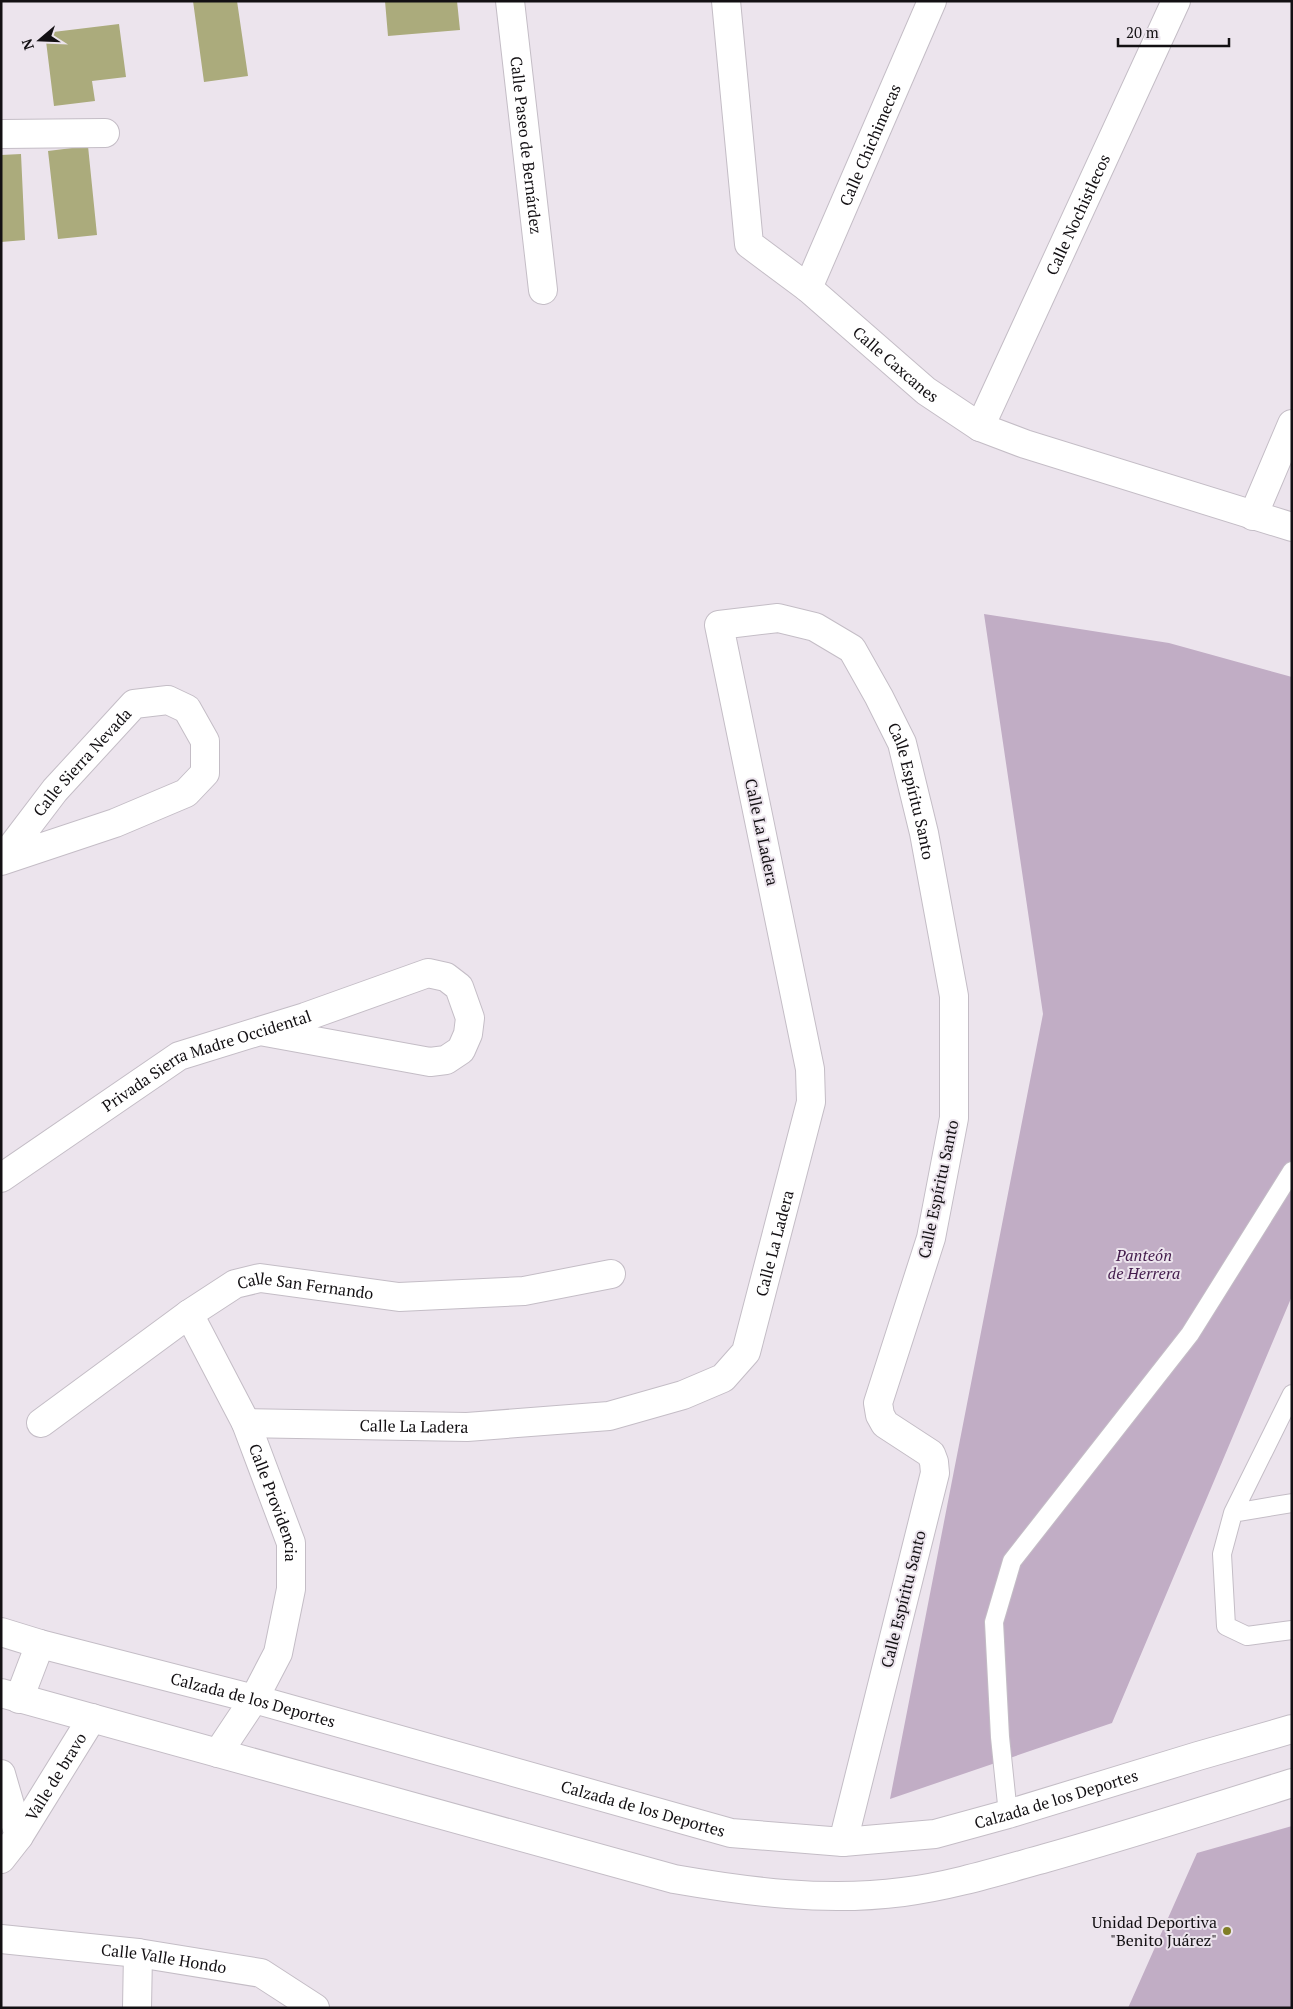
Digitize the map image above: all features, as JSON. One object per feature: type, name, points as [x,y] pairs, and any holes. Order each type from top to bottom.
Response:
[{"type":"street","name":"Calle Paseo de Bernárdez","points":[[510,1],[543,290]]},
{"type":"street","name":"Calle Caxcanes","points":[[726,1],[749,244],[808,288],[926,391],[980,427],[1025,444],[1292,527]]},
{"type":"street","name":"Calle Chichimecas","points":[[808,288],[932,1]]},
{"type":"street","name":"Calle Nochistlecos","points":[[980,427],[1176,1]]},
{"type":"street","points":[[1,134],[105,133]]},
{"type":"street","points":[[1253,516],[1292,424]]},
{"type":"street","name":"Calle Espíritu Santo","points":[[719,624],[778,618],[815,627],[852,649],[879,696],[902,743],[924,833],[954,996],[954,1118],[931,1238],[878,1403],[880,1415],[886,1424],[931,1454],[935,1473],[843,1842]]},
{"type":"street","name":"Calle La Ladera","points":[[246,1423],[467,1427],[609,1416],[683,1395],[724,1378],[746,1352],[811,1102],[810,1069],[719,624]]},
{"type":"street","name":"Calle Sierra Nevada","points":[[168,700],[187,709],[205,741],[205,773],[186,793],[115,823],[1,861],[54,790],[134,704],[168,700]]},
{"type":"street","name":"Privada Sierra Madre Occidental","points":[[1,1178],[179,1056],[260,1031],[428,973],[446,977],[460,987],[470,1018],[468,1034],[460,1050],[446,1060],[430,1062],[260,1031]]},
{"type":"street","name":"Calle San Fernando","points":[[41,1423],[189,1314],[235,1284],[260,1278],[399,1296],[524,1291],[611,1274]]},
{"type":"street","name":"Calle Providencia","points":[[189,1314],[246,1423],[291,1544],[291,1589],[278,1653],[254,1699],[218,1753]]},
{"type":"street","name":"Calzada de los Deportes","points":[[1,1632],[40,1644],[254,1699],[731,1833],[843,1842],[935,1834],[1292,1729]]},
{"type":"street","points":[[40,1644],[10,1696],[674,1879],[746,1891],[851,1896],[903,1892],[946,1884],[1113,1839],[1292,1783]]},
{"type":"street","name":"Valle de bravo","points":[[1,1859],[19,1836],[92,1718]]},
{"type":"street","name":"Valle de bravo","points":[[1,1774],[19,1836]]},
{"type":"street","name":"Calle Valle Hondo","points":[[1,1939],[138,1953],[261,1974],[315,2008]]},
{"type":"street","points":[[137,2008],[138,1953]]},
{"type":"lane","points":[[1008,1814],[1000,1737],[994,1622],[1012,1561],[1190,1334],[1292,1171]]},
{"type":"lane","points":[[1292,1395],[1234,1513],[1222,1554],[1226,1626],[1247,1636],[1292,1630]]},
{"type":"lane","points":[[1234,1513],[1292,1503]]},
{"type":"green space","name":"Panteón de Herrera","points":[[984,614],[1169,643],[1292,677],[1292,1296],[1112,1723],[890,1799],[1043,1014]]},
{"type":"green space","name":"Unidad Deportiva \"Benito Juárez\"","points":[[1292,1826],[1292,2008],[1128,2008],[1197,1853]]},
{"type":"building","points":[[193,1],[237,1],[248,76],[204,82]]},
{"type":"building","points":[[385,1],[457,1],[460,30],[388,36]]},
{"type":"building","points":[[119,24],[126,77],[92,81],[95,101],[54,106],[45,33]]},
{"type":"building","points":[[88,146],[97,235],[58,239],[48,151]]},
{"type":"building","points":[[21,154],[25,240],[1,242],[1,155]]},
{"type":"place","name":"Unidad Deportiva \"Benito Juárez\"","points":[[1227,1931]]}]
